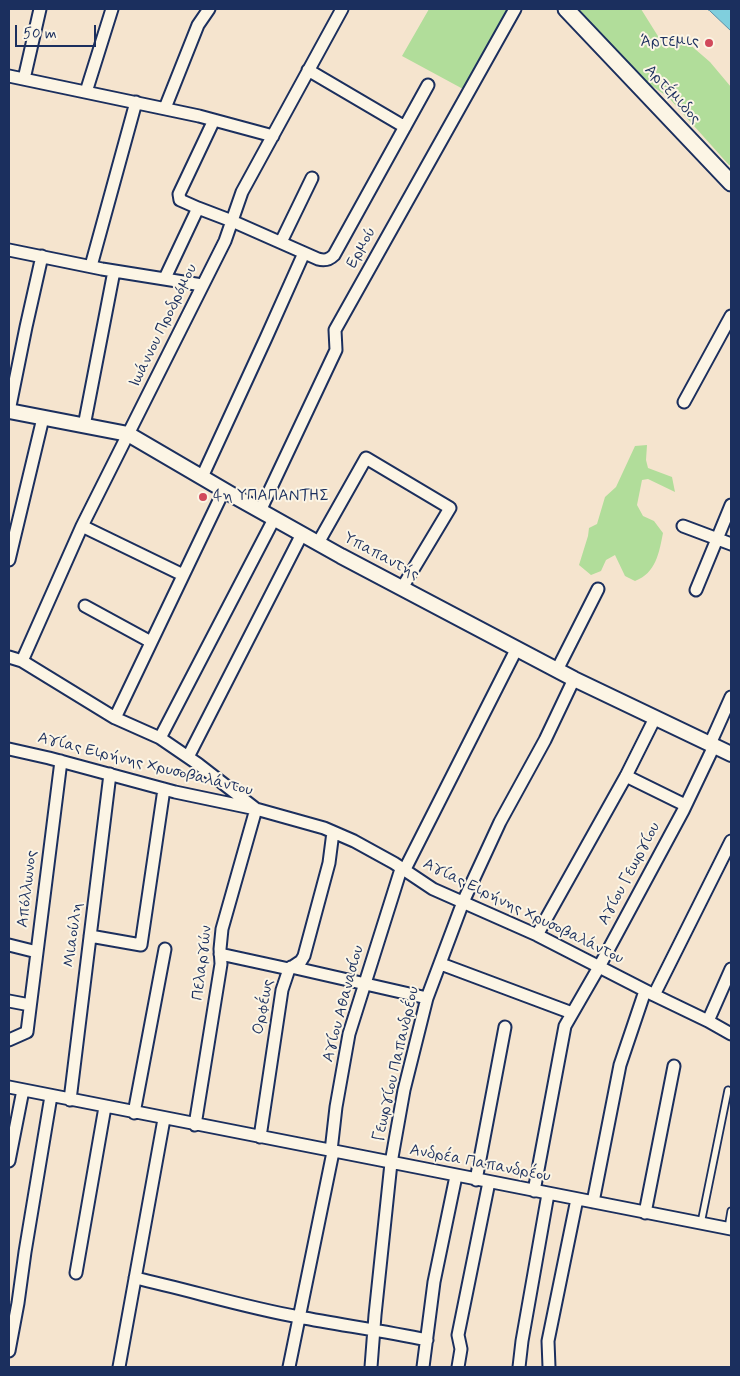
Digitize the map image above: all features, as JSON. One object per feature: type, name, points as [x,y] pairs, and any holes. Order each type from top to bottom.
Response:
[{"type":"main road","name":"Αρτέμιδος","points":[[566,9],[731,183]]},
{"type":"street","points":[[24,78],[40,9]]},
{"type":"street","points":[[86,92],[112,9]]},
{"type":"street","points":[[165,108],[198,25],[208,9]]},
{"type":"street","name":"Ιωάννου Προδρόμου","points":[[22,662],[82,526],[225,241],[242,192],[342,9]]},
{"type":"street","name":"Ερμού","points":[[260,511],[337,349],[334,334],[336,330],[515,9]]},
{"type":"street","points":[[308,70],[405,127]]},
{"type":"street","points":[[9,76],[165,108],[274,136]]},
{"type":"street","points":[[214,120],[178,196],[180,200],[324,261],[334,255],[428,85]]},
{"type":"street","points":[[90,266],[136,102]]},
{"type":"street","points":[[281,242],[312,178]]},
{"type":"street","points":[[165,278],[198,208]]},
{"type":"street","points":[[9,250],[202,285]]},
{"type":"street","points":[[202,477],[304,253]]},
{"type":"street","points":[[9,411],[42,256]]},
{"type":"street","points":[[84,426],[114,270]]},
{"type":"street","points":[[684,402],[731,316]]},
{"type":"street","name":"Υπαπαντής","points":[[9,411],[128,434],[274,519],[402,588],[574,679],[731,754]]},
{"type":"street","points":[[9,560],[44,418]]},
{"type":"street","points":[[318,543],[366,458],[450,508],[402,588]]},
{"type":"street","points":[[115,718],[224,490]]},
{"type":"street","points":[[696,590],[731,505]]},
{"type":"street","points":[[160,738],[274,519]]},
{"type":"street","points":[[82,526],[182,575]]},
{"type":"street","points":[[683,526],[731,544]]},
{"type":"street","points":[[188,757],[302,534]]},
{"type":"street","points":[[557,670],[598,589]]},
{"type":"street","points":[[85,606],[151,642]]},
{"type":"street","name":"Αγίου Αθανασίου","points":[[289,1367],[332,1152],[344,1053],[364,984],[403,870],[517,648]]},
{"type":"street","points":[[9,657],[22,662],[115,718],[160,738],[256,809]]},
{"type":"street","name":"Γεωργίου Παπανδρέου","points":[[371,1367],[391,1163],[404,1090],[427,998],[463,902],[500,822],[545,740],[574,679]]},
{"type":"street","name":"Αγίου Γεωργίου","points":[[534,1191],[565,1026],[599,967],[685,805],[731,697]]},
{"type":"street","points":[[537,936],[626,776],[655,718]]},
{"type":"street","name":"Αγίας Ειρήνης Χρυσοβαλάντου","points":[[9,749],[164,789],[284,816],[333,832],[354,841],[433,889],[537,936],[649,993],[708,1020],[731,1034]]},
{"type":"street","name":"Απόλλωνος","points":[[9,1040],[27,1032],[61,761]]},
{"type":"street","name":"Μιαούλη","points":[[70,1100],[110,774]]},
{"type":"street","points":[[626,776],[685,805]]},
{"type":"street","points":[[90,936],[141,944],[164,789]]},
{"type":"street","name":"Πελαργών","points":[[195,1125],[221,964],[222,929],[256,809]]},
{"type":"street","name":"Ορφέως","points":[[260,1137],[282,990],[290,968],[301,961],[304,956],[329,864],[333,832]]},
{"type":"street","points":[[593,1202],[620,1065],[649,993],[731,841]]},
{"type":"street","points":[[9,945],[37,952]]},
{"type":"street","points":[[134,1113],[165,948]]},
{"type":"street","points":[[220,954],[427,998]]},
{"type":"street","points":[[440,964],[572,1014]]},
{"type":"street","points":[[708,1020],[731,969]]},
{"type":"street","points":[[9,1001],[30,1005]]},
{"type":"street","points":[[476,1180],[505,1027]]},
{"type":"street","points":[[645,1212],[674,1066]]},
{"type":"street","name":"Ανδρέα Παπανδρέου","points":[[9,1087],[729,1229]]},
{"type":"street","points":[[9,1161],[23,1090]]},
{"type":"street","points":[[9,1351],[51,1096]]},
{"type":"street","points":[[76,1273],[105,1107]]},
{"type":"street","points":[[119,1367],[164,1119]]},
{"type":"street","points":[[423,1367],[434,1282],[456,1176]]},
{"type":"street","points":[[458,1367],[460,1345],[458,1334],[489,1182]]},
{"type":"street","points":[[519,1367],[548,1194]]},
{"type":"street","points":[[549,1367],[548,1340],[577,1199]]},
{"type":"street","points":[[135,1278],[168,1285],[215,1299],[299,1317],[427,1340]]},
{"type":"lane","points":[[701,1223],[728,1090]]},
{"type":"lane","points":[[729,1229],[731,1211]]},
{"type":"green space","points":[[429,9],[510,9],[463,89],[402,56]]},
{"type":"green space","points":[[572,9],[641,9],[666,49],[680,36],[710,62],[731,87],[731,165],[668,97],[629,70]]},
{"type":"green space","points":[[647,445],[646,460],[648,468],[672,477],[675,492],[648,479],[642,480],[637,505],[643,516],[654,521],[663,533],[655,562],[648,573],[635,581],[625,576],[615,555],[606,560],[601,571],[591,575],[579,565],[589,528],[597,524],[605,497],[616,487],[635,446]]},
{"type":"water","points":[[707,9],[731,9],[731,31],[710,11]]},
{"type":"place","name":"Άρτεμις","points":[[709,43]]},
{"type":"place","name":"4η ΥΠΑΠΑΝΤΗΣ","points":[[203,497]]}]
